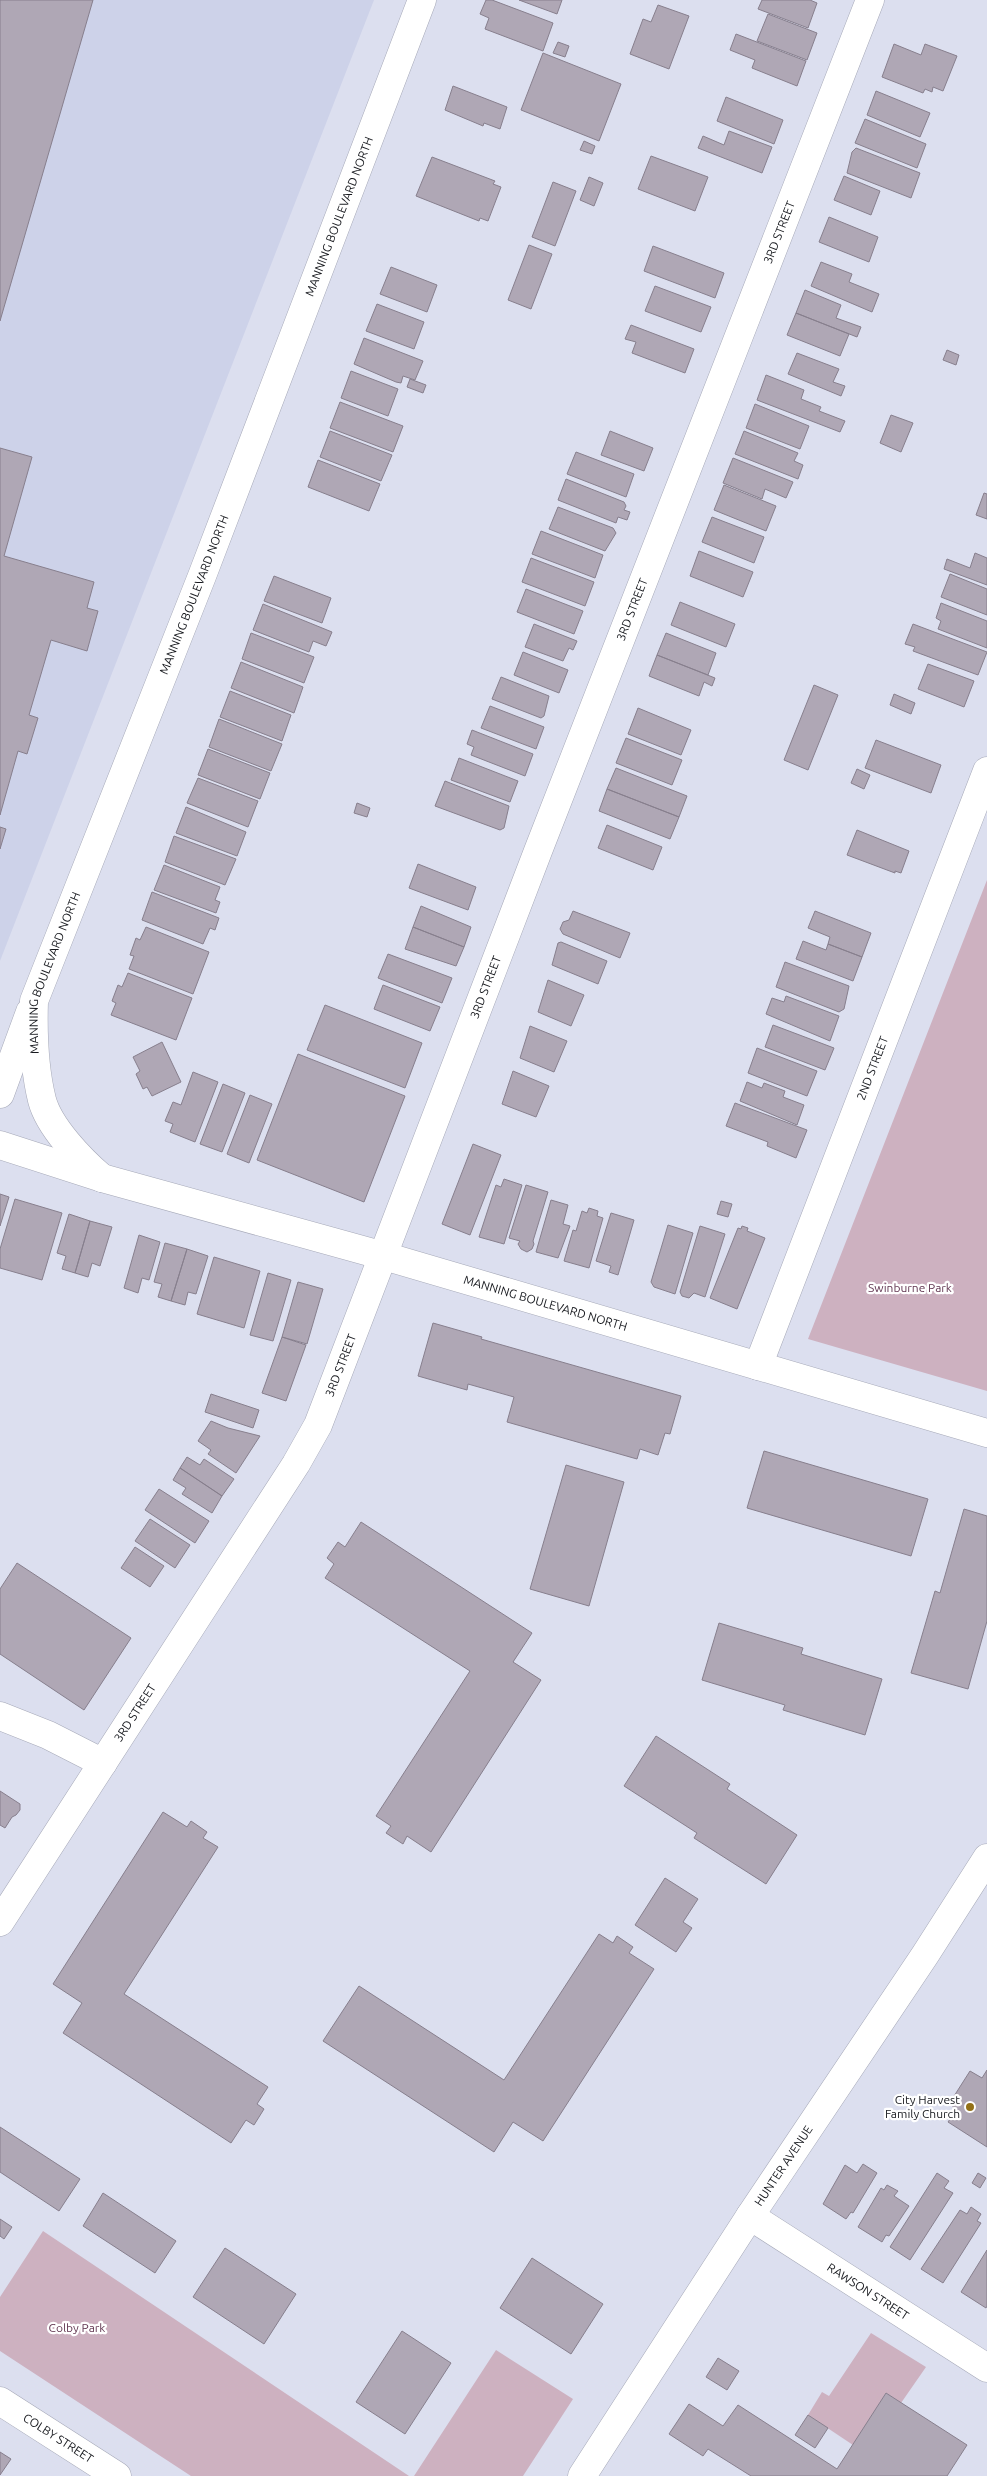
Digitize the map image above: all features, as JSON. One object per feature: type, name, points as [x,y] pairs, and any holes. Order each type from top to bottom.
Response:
[{"type":"street","name":"MANNING BOULEVARD NORTH","points":[[102,1178],[83,1162],[54,1126],[43,1101],[36,1066],[34,1001],[199,583],[422,0]]},
{"type":"street","name":"3RD STREET","points":[[0,1922],[304,1451],[324,1412],[538,850],[870,0]]},
{"type":"street","name":"2ND STREET","points":[[758,1366],[987,771]]},
{"type":"street","points":[[0,1094],[34,1001]]},
{"type":"street","name":"MANNING BOULEVARD NORTH","points":[[0,1145],[102,1178],[384,1256],[987,1433]]},
{"type":"street","points":[[0,1716],[48,1735],[102,1763]]},
{"type":"street","name":"HUNTER AVENUE","points":[[582,2476],[750,2216],[925,1956],[987,1858]]},
{"type":"street","name":"RAWSON STREET","points":[[750,2216],[987,2368]]},
{"type":"street","name":"COLBY STREET","points":[[0,2401],[116,2476]]},
{"type":"shaded area","points":[[0,0],[374,0],[0,961]]},
{"type":"green space","name":"Swinburne Park","points":[[987,880],[987,1391],[808,1339]]},
{"type":"green space","name":"Colby Park","points":[[43,2231],[409,2476],[191,2476],[0,2351],[0,2297]]},
{"type":"green space","points":[[871,2333],[926,2367],[901,2403],[886,2393],[853,2445],[808,2415],[822,2392],[829,2396]]},
{"type":"green space","points":[[496,2350],[573,2399],[523,2476],[414,2476]]},
{"type":"building","points":[[0,0],[93,0],[0,321]]},
{"type":"building","points":[[486,0],[492,0],[553,23],[543,51],[485,29],[489,18],[480,14]]},
{"type":"building","points":[[519,0],[562,0],[557,14]]},
{"type":"building","points":[[762,0],[810,0],[817,3],[808,28],[758,9]]},
{"type":"building","points":[[658,5],[689,16],[669,69],[630,54],[643,19],[651,22]]},
{"type":"building","points":[[768,14],[817,33],[807,60],[757,41]]},
{"type":"building","points":[[736,34],[806,61],[797,86],[752,68],[755,60],[730,50]]},
{"type":"building","points":[[558,42],[569,46],[565,57],[553,53]]},
{"type":"building","points":[[894,44],[921,55],[925,44],[957,56],[943,91],[933,87],[932,92],[925,89],[923,93],[882,77]]},
{"type":"building","points":[[543,53],[621,84],[599,141],[521,110]]},
{"type":"building","points":[[453,86],[507,107],[500,129],[484,123],[483,126],[445,110]]},
{"type":"building","points":[[876,91],[930,113],[920,137],[867,115]]},
{"type":"building","points":[[726,97],[783,120],[774,144],[717,121]]},
{"type":"building","points":[[865,119],[926,144],[917,168],[855,143]]},
{"type":"building","points":[[729,131],[772,147],[762,173],[698,148],[703,136],[724,145]]},
{"type":"building","points":[[584,141],[595,146],[592,154],[580,150]]},
{"type":"building","points":[[856,148],[920,173],[911,198],[847,173],[852,152]]},
{"type":"building","points":[[651,156],[708,177],[695,211],[638,189]]},
{"type":"building","points":[[432,157],[495,181],[493,184],[501,187],[488,221],[480,218],[479,221],[416,196]]},
{"type":"building","points":[[844,176],[880,191],[871,215],[834,200]]},
{"type":"building","points":[[589,177],[603,183],[594,206],[580,200]]},
{"type":"building","points":[[553,182],[576,191],[555,246],[532,237]]},
{"type":"building","points":[[829,217],[878,237],[869,262],[819,242]]},
{"type":"building","points":[[529,245],[552,254],[531,309],[508,300]]},
{"type":"building","points":[[653,246],[724,273],[715,298],[644,271]]},
{"type":"building","points":[[821,262],[852,274],[849,282],[879,294],[872,312],[811,286]]},
{"type":"building","points":[[391,267],[437,285],[427,312],[380,294]]},
{"type":"building","points":[[655,286],[711,307],[701,332],[645,311]]},
{"type":"building","points":[[805,290],[841,305],[836,318],[861,327],[857,337],[796,313]]},
{"type":"building","points":[[377,304],[424,322],[414,349],[366,331]]},
{"type":"building","points":[[796,313],[849,334],[840,356],[787,335]]},
{"type":"building","points":[[631,325],[694,349],[685,373],[632,353],[636,342],[625,339]]},
{"type":"building","points":[[364,338],[423,361],[415,380],[403,376],[401,383],[396,382],[354,364]]},
{"type":"building","points":[[947,350],[959,355],[956,365],[943,360]]},
{"type":"building","points":[[797,353],[839,369],[833,382],[845,386],[841,396],[788,374]]},
{"type":"building","points":[[351,371],[398,389],[388,416],[341,398]]},
{"type":"building","points":[[766,375],[804,390],[801,399],[821,407],[819,411],[845,421],[840,432],[757,400]]},
{"type":"building","points":[[410,379],[426,385],[423,393],[407,387]]},
{"type":"building","points":[[340,402],[403,426],[393,452],[330,428]]},
{"type":"building","points":[[755,404],[809,426],[800,449],[746,428]]},
{"type":"building","points":[[891,415],[913,423],[901,452],[880,443]]},
{"type":"building","points":[[330,431],[392,455],[381,481],[320,457]]},
{"type":"building","points":[[610,431],[653,448],[644,471],[601,455]]},
{"type":"building","points":[[744,431],[798,453],[794,461],[803,465],[798,479],[735,454]]},
{"type":"building","points":[[0,448],[32,457],[4,556],[94,582],[87,608],[98,611],[87,651],[51,640],[29,715],[38,718],[27,754],[18,751],[0,815]]},
{"type":"building","points":[[576,452],[634,474],[626,497],[567,474]]},
{"type":"building","points":[[733,458],[793,482],[786,498],[765,489],[762,499],[723,483]]},
{"type":"building","points":[[318,460],[380,484],[369,511],[308,487]]},
{"type":"building","points":[[566,479],[624,502],[626,506],[624,510],[630,512],[627,520],[618,517],[616,523],[558,500]]},
{"type":"building","points":[[724,485],[776,506],[766,531],[714,510]]},
{"type":"building","points":[[984,493],[987,494],[987,519],[976,515]]},
{"type":"building","points":[[558,507],[613,528],[616,533],[605,551],[549,529]]},
{"type":"building","points":[[712,517],[764,537],[754,563],[702,542]]},
{"type":"building","points":[[541,531],[603,555],[595,578],[532,554]]},
{"type":"building","points":[[699,551],[753,572],[743,597],[690,576]]},
{"type":"building","points":[[975,553],[987,558],[987,585],[944,569],[947,559],[970,568]]},
{"type":"building","points":[[531,558],[594,582],[585,606],[522,582]]},
{"type":"building","points":[[950,574],[987,589],[987,615],[941,597]]},
{"type":"building","points":[[274,576],[331,598],[322,623],[264,601]]},
{"type":"building","points":[[526,589],[583,611],[574,634],[517,612]]},
{"type":"building","points":[[680,602],[735,624],[726,647],[671,625]]},
{"type":"building","points":[[941,603],[987,621],[987,648],[938,629],[941,621],[936,618]]},
{"type":"building","points":[[263,604],[332,632],[326,646],[313,641],[309,652],[253,630]]},
{"type":"building","points":[[534,624],[577,641],[573,650],[569,648],[563,661],[525,647]]},
{"type":"building","points":[[913,624],[987,652],[978,675],[913,651],[915,647],[905,644]]},
{"type":"building","points":[[251,633],[314,657],[304,683],[242,659]]},
{"type":"building","points":[[666,633],[716,653],[708,675],[657,655]]},
{"type":"building","points":[[523,652],[568,670],[559,693],[514,675]]},
{"type":"building","points":[[657,655],[715,678],[712,686],[704,682],[699,696],[649,676]]},
{"type":"building","points":[[241,662],[303,687],[294,713],[231,688]]},
{"type":"building","points":[[928,664],[974,681],[964,707],[918,689]]},
{"type":"building","points":[[501,677],[549,696],[544,716],[541,718],[492,699]]},
{"type":"building","points":[[814,685],[838,695],[808,770],[784,760]]},
{"type":"building","points":[[230,691],[291,715],[282,741],[220,717]]},
{"type":"building","points":[[894,694],[915,703],[911,714],[890,705]]},
{"type":"building","points":[[490,706],[544,727],[536,749],[481,728]]},
{"type":"building","points":[[638,708],[691,730],[681,755],[628,734]]},
{"type":"building","points":[[219,719],[282,744],[271,771],[209,747]]},
{"type":"building","points":[[472,730],[533,754],[525,776],[471,755],[474,747],[467,744]]},
{"type":"building","points":[[626,738],[682,760],[672,785],[616,763]]},
{"type":"building","points":[[876,740],[941,765],[931,793],[865,768]]},
{"type":"building","points":[[208,749],[270,773],[260,799],[198,775]]},
{"type":"building","points":[[459,758],[518,781],[510,802],[451,780]]},
{"type":"building","points":[[616,768],[687,796],[679,817],[607,789]]},
{"type":"building","points":[[857,769],[870,775],[864,789],[851,783]]},
{"type":"building","points":[[198,778],[258,801],[248,827],[187,803]]},
{"type":"building","points":[[445,781],[509,806],[504,828],[500,830],[435,806]]},
{"type":"building","points":[[607,789],[679,817],[670,839],[599,811]]},
{"type":"building","points":[[357,803],[370,808],[367,817],[354,813]]},
{"type":"building","points":[[186,807],[246,832],[237,856],[176,833]]},
{"type":"building","points":[[607,825],[662,847],[653,870],[598,848]]},
{"type":"building","points":[[0,827],[6,829],[0,849]]},
{"type":"building","points":[[857,830],[909,851],[901,873],[895,871],[895,873],[847,855]]},
{"type":"building","points":[[174,836],[236,859],[225,885],[165,862]]},
{"type":"building","points":[[418,864],[476,887],[468,910],[409,888]]},
{"type":"building","points":[[164,865],[220,887],[215,900],[220,902],[216,913],[154,890]]},
{"type":"building","points":[[152,892],[219,918],[215,930],[210,928],[203,944],[142,920]]},
{"type":"building","points":[[421,906],[471,927],[464,947],[413,927]]},
{"type":"building","points":[[573,911],[630,933],[620,958],[563,934],[560,929],[563,922],[569,920]]},
{"type":"building","points":[[815,911],[871,933],[862,957],[828,944],[830,937],[808,928]]},
{"type":"building","points":[[146,927],[209,952],[193,994],[129,969],[134,956],[130,955],[136,938],[140,940]]},
{"type":"building","points":[[413,927],[464,947],[456,966],[405,949]]},
{"type":"building","points":[[803,941],[826,950],[828,944],[862,957],[853,981],[796,959]]},
{"type":"building","points":[[561,942],[607,961],[598,984],[552,965],[558,943]]},
{"type":"building","points":[[388,954],[452,978],[442,1003],[378,978]]},
{"type":"building","points":[[785,962],[849,986],[844,1009],[839,1012],[776,987]]},
{"type":"building","points":[[128,973],[192,998],[176,1040],[111,1015],[116,1003],[112,1001],[118,985],[122,987]]},
{"type":"building","points":[[548,980],[584,995],[571,1026],[538,1012]]},
{"type":"building","points":[[383,985],[440,1007],[430,1031],[374,1009]]},
{"type":"building","points":[[786,996],[839,1016],[830,1041],[766,1014],[772,998],[784,1002]]},
{"type":"building","points":[[325,1005],[422,1043],[405,1088],[307,1050]]},
{"type":"building","points":[[773,1025],[834,1048],[825,1070],[765,1047]]},
{"type":"building","points":[[530,1026],[567,1041],[554,1072],[520,1058]]},
{"type":"building","points":[[162,1042],[181,1082],[152,1096],[147,1087],[143,1089],[136,1074],[140,1071],[133,1057]]},
{"type":"building","points":[[757,1048],[817,1071],[807,1096],[748,1073]]},
{"type":"building","points":[[298,1054],[405,1096],[364,1202],[257,1160]]},
{"type":"building","points":[[513,1071],[549,1086],[536,1117],[502,1104]]},
{"type":"building","points":[[193,1072],[218,1082],[195,1142],[170,1132],[173,1124],[165,1121],[173,1102],[181,1105]]},
{"type":"building","points":[[747,1082],[762,1088],[764,1083],[785,1091],[783,1097],[804,1105],[797,1125],[740,1101]]},
{"type":"building","points":[[223,1084],[245,1093],[222,1152],[200,1144]]},
{"type":"building","points":[[250,1095],[272,1104],[249,1163],[227,1154]]},
{"type":"building","points":[[735,1103],[807,1130],[796,1158],[767,1146],[768,1142],[726,1126]]},
{"type":"building","points":[[473,1144],[501,1155],[470,1235],[442,1224]]},
{"type":"building","points":[[504,1179],[522,1185],[504,1244],[479,1237],[496,1185],[501,1187]]},
{"type":"building","points":[[526,1185],[548,1192],[533,1241],[534,1244],[532,1249],[527,1252],[521,1249],[518,1244],[520,1241],[509,1238]]},
{"type":"building","points":[[0,1194],[9,1197],[0,1226]]},
{"type":"building","points":[[15,1199],[62,1213],[42,1280],[0,1268],[0,1249]]},
{"type":"building","points":[[551,1200],[568,1205],[563,1224],[570,1226],[558,1258],[536,1252]]},
{"type":"building","points":[[721,1201],[732,1204],[728,1217],[717,1214]]},
{"type":"building","points":[[589,1208],[598,1211],[597,1216],[603,1218],[589,1268],[564,1261],[573,1230],[576,1231],[582,1211],[587,1213]]},
{"type":"building","points":[[611,1213],[634,1220],[618,1275],[609,1272],[611,1266],[596,1261]]},
{"type":"building","points":[[69,1214],[90,1221],[75,1273],[62,1269],[66,1256],[57,1253]]},
{"type":"building","points":[[90,1221],[112,1227],[100,1266],[92,1263],[88,1277],[75,1273]]},
{"type":"building","points":[[668,1225],[693,1233],[675,1294],[654,1287],[651,1282]]},
{"type":"building","points":[[700,1226],[725,1234],[705,1297],[694,1293],[689,1298],[682,1296],[680,1292]]},
{"type":"building","points":[[742,1226],[748,1228],[747,1231],[765,1238],[737,1309],[710,1298],[738,1228],[741,1229]]},
{"type":"building","points":[[139,1235],[160,1242],[149,1280],[142,1278],[138,1293],[124,1288]]},
{"type":"building","points":[[165,1243],[187,1249],[171,1301],[158,1297],[162,1284],[154,1282]]},
{"type":"building","points":[[187,1249],[208,1256],[196,1294],[188,1292],[185,1305],[171,1301]]},
{"type":"building","points":[[214,1257],[260,1271],[244,1328],[197,1314]]},
{"type":"building","points":[[268,1273],[291,1280],[273,1341],[250,1335]]},
{"type":"building","points":[[298,1282],[323,1289],[307,1344],[282,1337]]},
{"type":"building","points":[[433,1323],[482,1337],[481,1339],[681,1396],[670,1434],[665,1433],[658,1455],[640,1449],[637,1459],[507,1422],[514,1397],[468,1384],[467,1390],[418,1376]]},
{"type":"building","points":[[282,1337],[306,1345],[286,1401],[262,1393]]},
{"type":"building","points":[[211,1394],[259,1410],[253,1428],[205,1412]]},
{"type":"building","points":[[211,1421],[228,1428],[260,1436],[236,1473],[208,1454],[211,1450],[198,1441]]},
{"type":"building","points":[[764,1451],[928,1499],[911,1556],[747,1508]]},
{"type":"building","points":[[187,1457],[200,1465],[204,1459],[234,1479],[222,1496],[180,1468]]},
{"type":"building","points":[[566,1465],[624,1482],[589,1606],[530,1589]]},
{"type":"building","points":[[180,1468],[222,1496],[212,1513],[182,1494],[186,1488],[173,1480]]},
{"type":"building","points":[[159,1489],[209,1521],[195,1543],[145,1510]]},
{"type":"building","points":[[964,1509],[987,1516],[987,1621],[968,1689],[911,1673],[935,1591],[940,1593]]},
{"type":"building","points":[[150,1519],[190,1545],[175,1568],[135,1541]]},
{"type":"building","points":[[361,1522],[532,1633],[513,1662],[541,1680],[431,1852],[407,1836],[403,1844],[386,1833],[391,1826],[376,1816],[470,1671],[325,1578],[334,1564],[327,1558],[338,1542],[345,1547]]},
{"type":"building","points":[[135,1547],[164,1566],[150,1587],[121,1568]]},
{"type":"building","points":[[17,1563],[131,1638],[84,1710],[0,1654],[0,1589]]},
{"type":"building","points":[[719,1623],[803,1648],[801,1654],[882,1679],[865,1735],[783,1710],[785,1705],[702,1680]]},
{"type":"building","points":[[656,1736],[730,1784],[727,1789],[797,1835],[766,1884],[694,1838],[697,1833],[624,1786]]},
{"type":"building","points":[[0,1791],[20,1804],[20,1810],[12,1817],[5,1828],[0,1825]]},
{"type":"building","points":[[163,1812],[187,1827],[191,1821],[207,1832],[203,1838],[218,1847],[124,1994],[268,2087],[257,2104],[264,2109],[254,2125],[246,2120],[231,2143],[63,2033],[82,2003],[53,1984]]},
{"type":"building","points":[[665,1878],[698,1899],[683,1922],[692,1928],[676,1952],[635,1925]]},
{"type":"building","points":[[599,1934],[613,1943],[617,1936],[633,1947],[629,1953],[654,1969],[543,2141],[513,2122],[494,2152],[323,2041],[359,1986],[504,2080]]},
{"type":"building","name":"City Harvest Family Church","points":[[987,2070],[987,2147],[948,2122],[957,2109],[949,2104],[970,2071],[982,2078]]},
{"type":"building","points":[[0,2127],[80,2179],[59,2211],[0,2172]]},
{"type":"building","points":[[863,2164],[877,2173],[853,2213],[851,2212],[846,2219],[823,2204],[845,2165],[857,2173]]},
{"type":"building","points":[[937,2173],[949,2181],[944,2188],[953,2193],[910,2260],[890,2247]]},
{"type":"building","points":[[978,2173],[986,2178],[980,2188],[972,2183]]},
{"type":"building","points":[[887,2185],[898,2191],[894,2196],[909,2206],[889,2236],[886,2235],[882,2242],[858,2227],[881,2188],[884,2190]]},
{"type":"building","points":[[103,2193],[176,2241],[155,2273],[83,2226]]},
{"type":"building","points":[[971,2207],[981,2214],[977,2221],[981,2223],[943,2283],[921,2269],[960,2210],[967,2214]]},
{"type":"building","points":[[0,2219],[12,2227],[4,2239],[0,2236]]},
{"type":"building","points":[[225,2248],[296,2294],[264,2344],[193,2297]]},
{"type":"building","points":[[987,2250],[987,2306],[986,2308],[961,2292]]},
{"type":"building","points":[[532,2258],[603,2304],[571,2354],[500,2308]]},
{"type":"building","points":[[402,2331],[451,2363],[405,2434],[356,2402]]},
{"type":"building","points":[[718,2358],[739,2371],[727,2390],[706,2377]]},
{"type":"building","points":[[886,2393],[967,2445],[947,2476],[751,2476],[708,2449],[703,2456],[669,2434],[689,2404],[723,2426],[738,2405],[837,2469]]},
{"type":"building","points":[[808,2415],[828,2428],[815,2448],[795,2435]]},
{"type":"building","points":[[0,2452],[11,2459],[0,2475]]},
{"type":"place","name":"City Harvest Family Church","points":[[970,2107]]}]
